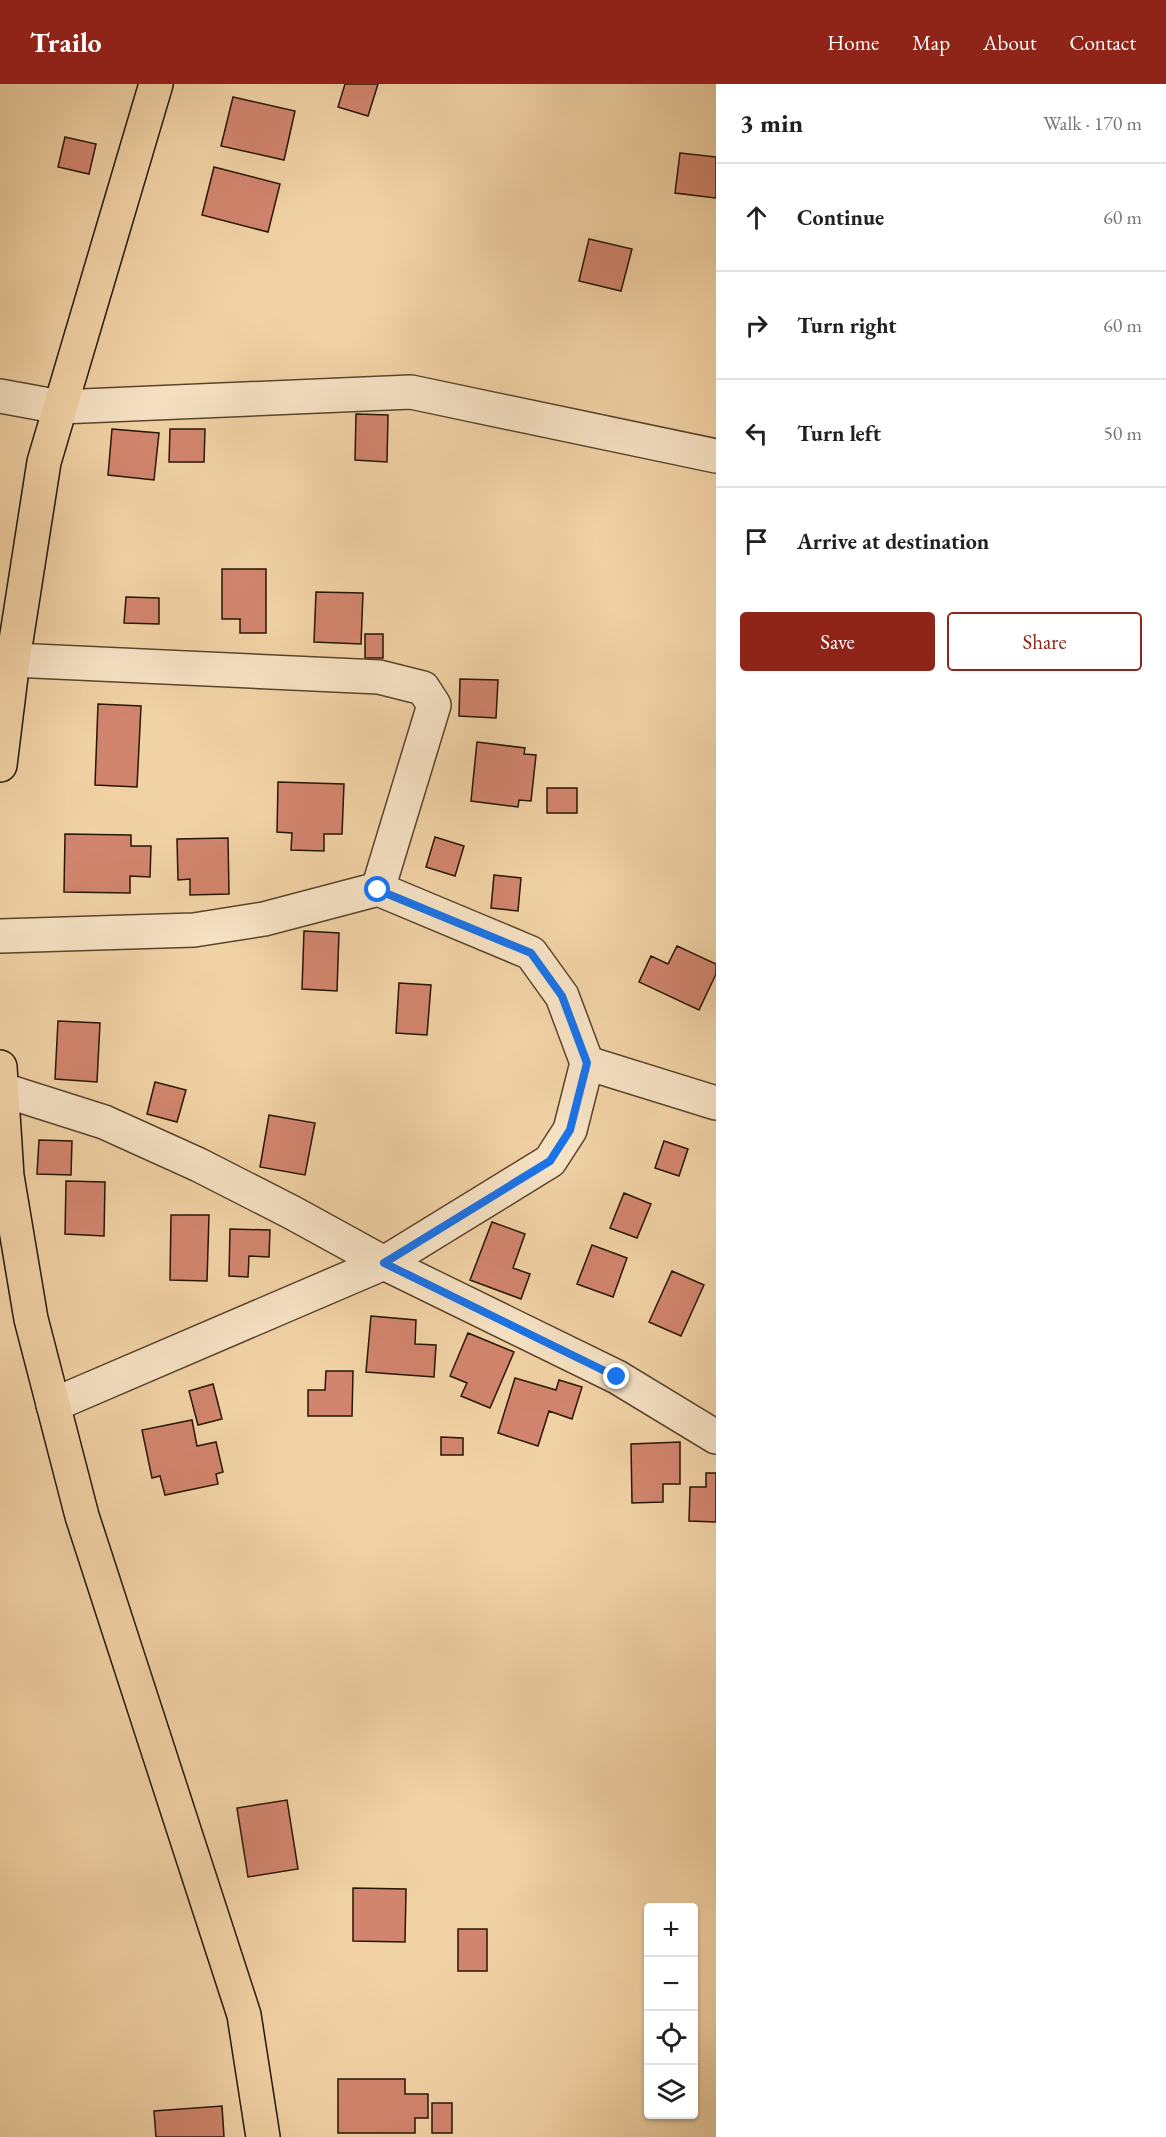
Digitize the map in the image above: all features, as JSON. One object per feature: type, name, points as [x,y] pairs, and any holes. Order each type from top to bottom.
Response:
[{"type":"highway","points":[[0,765],[13,660],[44,462],[156,84]]},
{"type":"highway","points":[[1,1081],[7,1176],[31,1319],[82,1516],[244,2015],[262,2137]]},
{"type":"street","points":[[0,396],[60,407],[411,392],[716,456]]},
{"type":"street","points":[[13,660],[379,677],[423,688],[434,705],[378,890]]},
{"type":"street","points":[[0,936],[194,930],[264,919],[378,890],[531,953],[562,996],[587,1063],[570,1130],[550,1161],[384,1263],[54,1406]]},
{"type":"street","points":[[587,1063],[716,1103]]},
{"type":"street","points":[[1,1081],[104,1122],[199,1165],[384,1263],[617,1377],[716,1437]]},
{"type":"building","points":[[345,84],[378,84],[368,116],[338,107]]},
{"type":"building","points":[[233,97],[295,111],[284,160],[221,146]]},
{"type":"building","points":[[65,137],[96,144],[89,174],[58,167]]},
{"type":"building","points":[[680,153],[716,157],[716,198],[675,193]]},
{"type":"building","points":[[214,167],[280,184],[268,232],[202,215]]},
{"type":"building","points":[[589,239],[632,249],[621,291],[579,281]]},
{"type":"building","points":[[356,414],[388,415],[387,462],[355,460]]},
{"type":"building","points":[[112,429],[159,433],[154,480],[108,475]]},
{"type":"building","points":[[170,429],[205,429],[204,462],[169,462]]},
{"type":"building","points":[[222,569],[266,569],[266,633],[240,633],[240,619],[222,619]]},
{"type":"building","points":[[316,592],[363,593],[361,644],[314,642]]},
{"type":"building","points":[[126,597],[159,598],[159,624],[124,623]]},
{"type":"building","points":[[365,634],[383,634],[383,658],[365,658]]},
{"type":"building","points":[[460,679],[498,680],[496,718],[459,716]]},
{"type":"building","points":[[98,704],[141,706],[137,787],[95,785]]},
{"type":"building","points":[[477,742],[525,748],[524,754],[536,755],[531,801],[519,800],[518,807],[471,801]]},
{"type":"building","points":[[278,782],[344,784],[342,834],[324,834],[324,851],[291,850],[292,833],[277,832]]},
{"type":"building","points":[[547,788],[577,788],[577,813],[547,813]]},
{"type":"building","points":[[65,834],[131,835],[131,846],[151,846],[150,877],[130,876],[130,893],[64,892]]},
{"type":"building","points":[[435,837],[464,846],[455,876],[426,867]]},
{"type":"building","points":[[228,838],[229,894],[190,895],[190,879],[178,880],[177,839]]},
{"type":"building","points":[[494,875],[521,878],[518,911],[491,908]]},
{"type":"building","points":[[304,931],[339,933],[337,991],[302,989]]},
{"type":"building","points":[[677,946],[716,964],[716,974],[699,1010],[639,982],[651,956],[668,964]]},
{"type":"building","points":[[399,983],[431,985],[427,1035],[396,1033]]},
{"type":"building","points":[[58,1021],[100,1023],[97,1082],[55,1079]]},
{"type":"building","points":[[155,1082],[186,1090],[177,1122],[147,1114]]},
{"type":"building","points":[[269,1115],[315,1123],[305,1175],[260,1167]]},
{"type":"building","points":[[39,1140],[72,1141],[71,1175],[37,1174]]},
{"type":"building","points":[[664,1141],[688,1149],[679,1176],[655,1168]]},
{"type":"building","points":[[66,1181],[105,1182],[104,1236],[65,1234]]},
{"type":"building","points":[[624,1193],[651,1204],[637,1238],[610,1228]]},
{"type":"building","points":[[171,1215],[209,1215],[207,1281],[170,1280]]},
{"type":"building","points":[[492,1222],[525,1234],[513,1268],[530,1274],[521,1299],[470,1280]]},
{"type":"building","points":[[230,1229],[270,1230],[269,1257],[249,1256],[248,1277],[229,1276]]},
{"type":"building","points":[[592,1245],[627,1258],[613,1297],[577,1284]]},
{"type":"building","points":[[672,1271],[704,1285],[681,1336],[649,1322]]},
{"type":"building","points":[[371,1316],[416,1320],[415,1344],[436,1345],[434,1377],[366,1372]]},
{"type":"building","points":[[468,1333],[514,1352],[490,1408],[461,1396],[467,1383],[450,1376]]},
{"type":"building","points":[[326,1371],[353,1371],[352,1416],[308,1416],[308,1390],[325,1390]]},
{"type":"building","points":[[515,1378],[556,1390],[559,1380],[582,1387],[572,1419],[549,1411],[538,1446],[498,1433]]},
{"type":"building","points":[[213,1384],[222,1419],[198,1425],[189,1391]]},
{"type":"building","points":[[192,1420],[197,1446],[216,1442],[223,1472],[216,1474],[218,1484],[165,1495],[160,1476],[152,1478],[142,1430]]},
{"type":"building","points":[[441,1437],[463,1438],[463,1455],[441,1455]]},
{"type":"building","points":[[680,1442],[680,1484],[663,1484],[663,1502],[632,1503],[631,1444]]},
{"type":"building","points":[[706,1473],[716,1473],[716,1522],[689,1521],[690,1487],[706,1487]]},
{"type":"building","points":[[287,1800],[298,1869],[248,1877],[237,1808]]},
{"type":"building","points":[[353,1888],[406,1889],[405,1942],[353,1941]]},
{"type":"building","points":[[458,1929],[487,1929],[487,1971],[458,1971]]},
{"type":"building","points":[[338,2079],[405,2079],[405,2094],[428,2094],[428,2118],[415,2118],[415,2133],[338,2133]]},
{"type":"building","points":[[432,2103],[452,2103],[452,2133],[432,2133]]},
{"type":"building","points":[[222,2106],[224,2137],[156,2137],[154,2111]]},
{"type":"route","points":[[378,890],[531,953],[562,996],[587,1063],[570,1130],[550,1161],[384,1263],[617,1377]]}]
